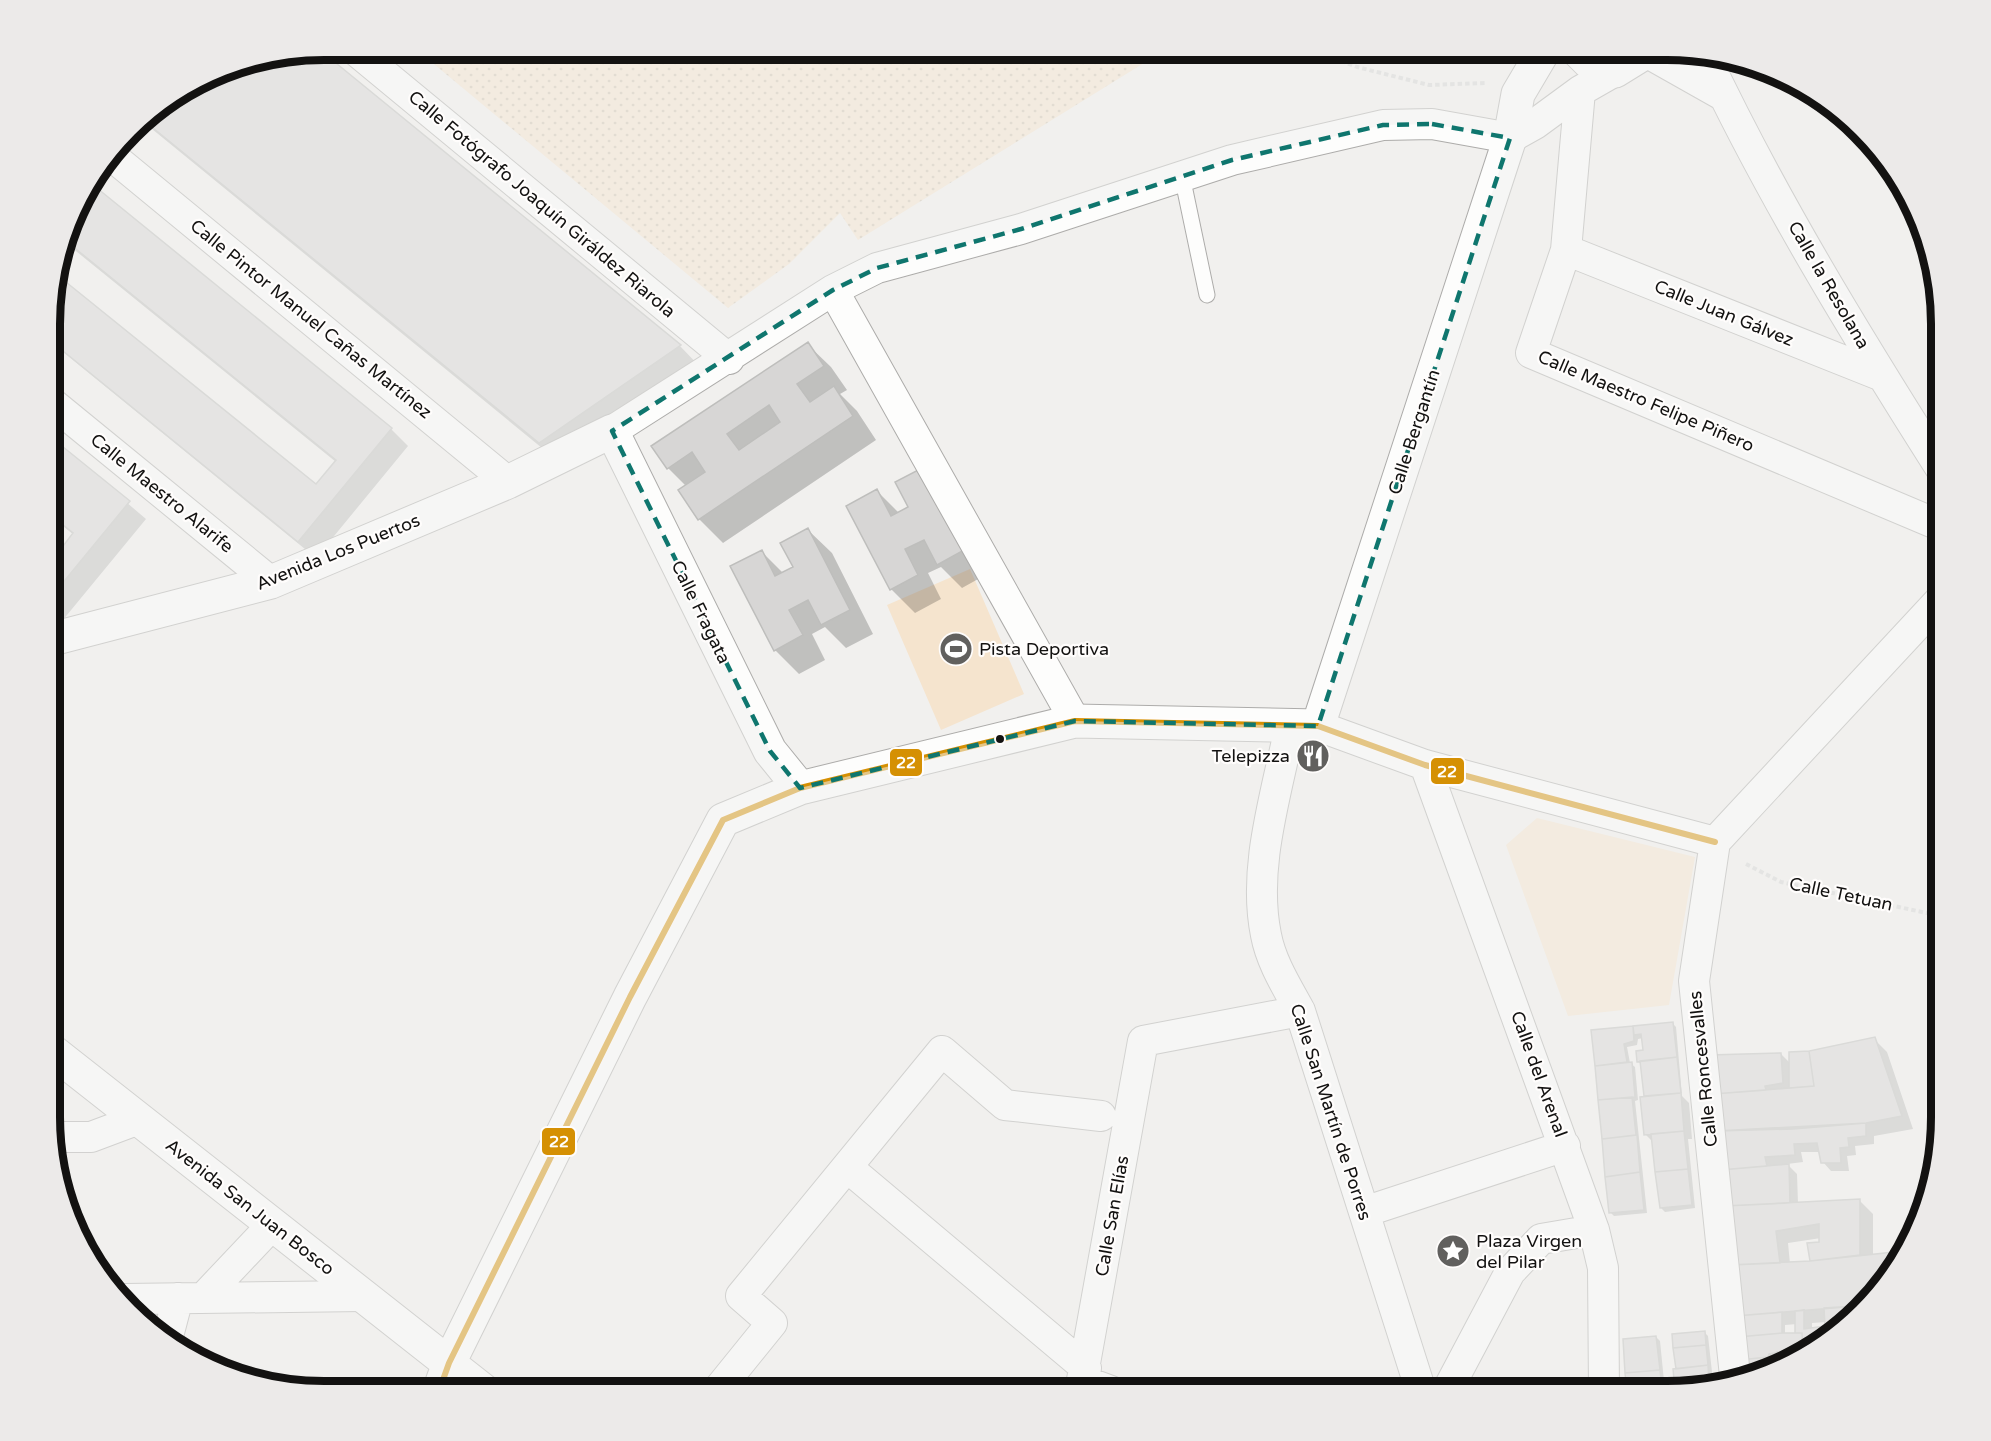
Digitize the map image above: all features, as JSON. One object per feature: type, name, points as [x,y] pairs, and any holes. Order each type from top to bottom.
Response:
[{"type":"street","name":"Calle Fotógrafo Joaquín Giráldez Riarola","points":[[367,60],[729,359]]},
{"type":"street","name":"Calle Bergantín","points":[[1304,726],[1510,138],[1512,116],[1518,94],[1538,60]]},
{"type":"street","points":[[1587,60],[1615,71]]},
{"type":"street","points":[[612,431],[729,359],[833,290],[878,268],[1020,229],[1232,160],[1383,124],[1432,124],[1510,138],[1535,124],[1580,90],[1633,60]]},
{"type":"street","points":[[1663,60],[1724,96]]},
{"type":"street","name":"Calle la Resolana","points":[[1708,63],[1724,96],[1847,320],[1931,453]]},
{"type":"street","name":"Calle Maestro Felipe Piñero","points":[[1580,90],[1566,250],[1531,353],[1931,522]]},
{"type":"street","name":"Calle Pintor Manuel Cañas Martínez","points":[[117,160],[508,482]]},
{"type":"street","name":"Calle Juan Gálvez","points":[[1566,250],[1882,376]]},
{"type":"street","points":[[833,290],[1075,721]]},
{"type":"street","name":"Calle Maestro Alarife","points":[[60,410],[271,582]]},
{"type":"street","name":"Avenida Los Puertos","points":[[60,637],[271,582],[508,482],[612,431]]},
{"type":"street","name":"Calle Fragata","points":[[612,431],[770,751],[800,788]]},
{"type":"street","points":[[444,1377],[630,997],[723,820],[800,788],[1075,721],[1304,726],[1425,765],[1715,842],[1931,610]]},
{"type":"street","name":"Calle San Martín de Porres","points":[[1304,726],[1262,866],[1266,936],[1280,974],[1300,1011],[1418,1381]]},
{"type":"street","name":"Calle del Arenal","points":[[1425,765],[1594,1230],[1602,1268],[1604,1381]]},
{"type":"street","name":"Calle Roncesvalles","points":[[1715,842],[1694,981],[1735,1372]]},
{"type":"street","name":"Calle San Elías","points":[[1090,1381],[1143,1041],[1300,1011]]},
{"type":"street","points":[[725,1381],[771,1323],[741,1296],[942,1051],[1005,1105],[1101,1116]]},
{"type":"street","name":"Avenida San Juan Bosco","points":[[60,1057],[363,1296],[444,1377]]},
{"type":"street","points":[[61,1137],[91,1137],[139,1119]]},
{"type":"street","points":[[1364,1212],[1565,1146]]},
{"type":"street","points":[[847,1167],[1088,1381]]},
{"type":"street","points":[[172,1332],[192,1297],[273,1224]]},
{"type":"street","points":[[1452,1381],[1510,1272],[1541,1239],[1594,1230]]},
{"type":"street","points":[[133,1299],[363,1296]]},
{"type":"lane","points":[[1182,176],[1207,295]]},
{"type":"path","points":[[1339,60],[1357,67],[1429,85],[1526,81]]},
{"type":"path","name":"Calle Tetuan","points":[[1715,842],[1735,858],[1781,882],[1931,914]]},
{"type":"highlighted area","points":[[1432,124],[1510,138],[1318,726],[1075,721],[800,788],[770,751],[612,431],[833,290],[877,268],[1021,229],[1232,160],[1383,125]]},
{"type":"shaded area","points":[[429,60],[1149,60],[858,240],[840,213],[789,264],[728,308]]},
{"type":"shaded area","name":"Pista Deportiva","points":[[970,569],[1024,694],[941,730],[887,605]]},
{"type":"shaded area","points":[[1537,818],[1695,857],[1669,1005],[1568,1016],[1506,845]]},
{"type":"building","points":[[332,60],[681,345],[539,443],[150,126],[192,95],[239,74],[290,62]]},
{"type":"building","points":[[97,188],[392,428],[298,542],[60,349],[64,280],[316,484],[336,460],[72,246],[87,207]]},
{"type":"building","points":[[808,342],[824,366],[797,384],[810,402],[834,386],[853,416],[698,520],[678,490],[705,472],[692,452],[667,469],[651,446]],"holes":[[[769,405],[780,422],[739,450],[727,434]]]},
{"type":"building","points":[[60,444],[130,501],[60,586],[60,550],[73,533],[60,522]]},
{"type":"building","points":[[924,467],[966,549],[937,565],[924,540],[905,549],[918,575],[890,590],[846,506],[877,489],[891,516],[908,507],[895,482]]},
{"type":"building","points":[[808,528],[850,610],[821,625],[808,600],[789,610],[803,635],[774,651],[730,566],[762,550],[775,576],[793,567],[780,543]]},
{"type":"building","points":[[1673,1022],[1677,1057],[1637,1062],[1636,1051],[1643,1050],[1641,1034],[1634,1035],[1633,1026]]},
{"type":"building","points":[[1633,1026],[1634,1041],[1624,1044],[1627,1062],[1595,1066],[1591,1030]]},
{"type":"building","points":[[1875,1037],[1902,1116],[1866,1123],[1793,1129],[1717,1131],[1714,1094],[1814,1086],[1809,1051]]},
{"type":"building","points":[[1809,1051],[1814,1086],[1789,1088],[1789,1052]]},
{"type":"building","points":[[1781,1053],[1783,1083],[1765,1086],[1766,1090],[1714,1094],[1709,1055]]},
{"type":"building","points":[[1677,1057],[1681,1093],[1644,1096],[1640,1061]]},
{"type":"building","points":[[1632,1062],[1635,1097],[1598,1100],[1595,1066]]},
{"type":"building","points":[[1681,1093],[1684,1131],[1644,1135],[1640,1097]]},
{"type":"building","points":[[1632,1097],[1636,1135],[1602,1139],[1598,1100]]},
{"type":"building","points":[[1866,1123],[1866,1136],[1848,1138],[1849,1147],[1840,1148],[1841,1163],[1821,1163],[1817,1143],[1794,1144],[1795,1155],[1765,1157],[1767,1166],[1721,1170],[1717,1131]]},
{"type":"building","points":[[1684,1131],[1688,1169],[1655,1172],[1651,1134]]},
{"type":"building","points":[[1637,1135],[1640,1172],[1605,1177],[1602,1139]]},
{"type":"building","points":[[1789,1164],[1790,1203],[1725,1206],[1721,1170]]},
{"type":"building","points":[[1688,1169],[1692,1205],[1660,1208],[1655,1172]]},
{"type":"building","points":[[1640,1172],[1644,1210],[1609,1213],[1605,1177]]},
{"type":"building","points":[[1860,1199],[1860,1255],[1810,1261],[1807,1243],[1819,1242],[1819,1224],[1776,1231],[1780,1263],[1731,1265],[1725,1206]]},
{"type":"building","points":[[1894,1252],[1876,1278],[1851,1307],[1736,1316],[1731,1265],[1810,1261]]},
{"type":"building","points":[[1851,1306],[1803,1344],[1802,1333],[1795,1333],[1795,1311],[1804,1310],[1804,1329],[1825,1326],[1824,1308]]},
{"type":"building","points":[[1782,1312],[1782,1333],[1738,1337],[1736,1316]]},
{"type":"building","points":[[1705,1331],[1706,1345],[1673,1348],[1672,1334]]},
{"type":"building","points":[[1802,1333],[1803,1344],[1791,1350],[1769,1354],[1768,1357],[1740,1360],[1738,1337]]},
{"type":"building","points":[[1656,1336],[1660,1370],[1625,1373],[1623,1339]]},
{"type":"building","points":[[1706,1345],[1708,1365],[1676,1369],[1673,1348]]},
{"type":"building","points":[[1777,1352],[1778,1357],[1741,1370],[1740,1360],[1768,1357]]},
{"type":"building","points":[[1708,1365],[1709,1378],[1674,1381],[1673,1369]]},
{"type":"building","points":[[1660,1370],[1661,1381],[1626,1381],[1625,1373]]},
{"type":"transit line","name":"22","points":[[443,1381],[449,1363],[630,997],[723,820],[800,788],[1075,721],[1318,726],[1425,765],[1715,842]]},
{"type":"place","name":"Pista Deportiva","points":[[956,649]]},
{"type":"place","name":"Telepizza","points":[[1313,756]]},
{"type":"place","name":"Plaza Virgen del Pilar","points":[[1453,1251]]}]
